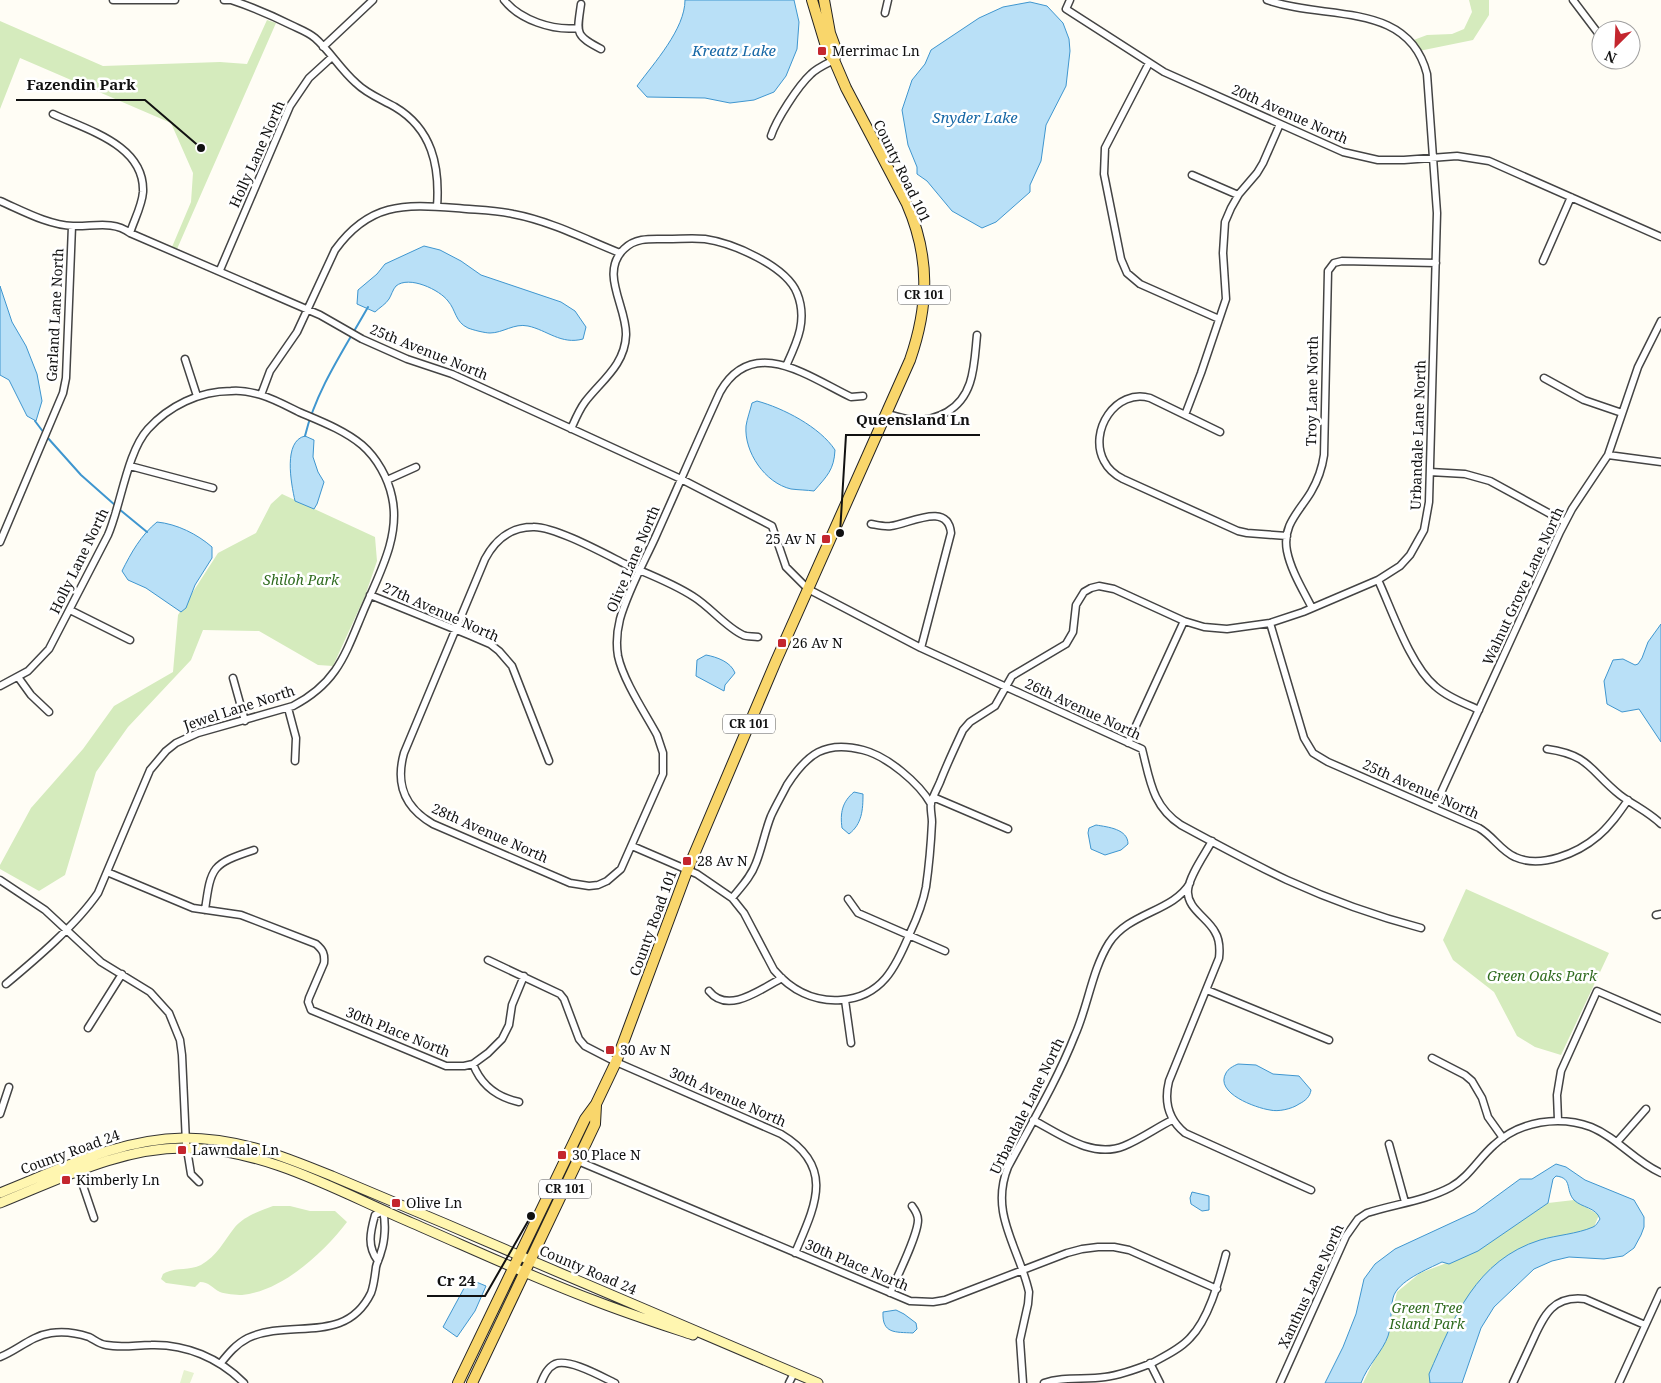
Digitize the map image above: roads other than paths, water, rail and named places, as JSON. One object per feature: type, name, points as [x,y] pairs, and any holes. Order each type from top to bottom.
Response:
[{"type":"main road","name":"County Road 101","points":[[458,1383],[585,1119],[596,1104],[616,1062],[687,871],[918,338],[924,302],[923,261],[915,223],[862,120],[834,60],[828,54],[812,0]]},
{"type":"main road","name":"County Road 101","points":[[824,0],[830,33],[837,52],[834,60]]},
{"type":"main road","name":"County Road 101","points":[[472,1383],[595,1124],[596,1104]]},
{"type":"street","points":[[113,0],[175,0]]},
{"type":"street","points":[[224,0],[231,0],[270,14],[313,36],[357,84],[369,94],[395,107],[407,116],[417,126],[432,151],[438,179],[437,206]]},
{"type":"street","points":[[323,46],[373,0]]},
{"type":"street","points":[[504,0],[515,11],[545,24],[563,29],[578,28]]},
{"type":"street","points":[[885,13],[888,0]]},
{"type":"street","name":"20th Avenue North","points":[[1070,0],[1066,9],[1164,72],[1327,146],[1360,157],[1396,161],[1457,156],[1489,161],[1661,237]]},
{"type":"street","name":"Urbandale Lane North","points":[[1005,687],[1012,676],[1066,644],[1073,632],[1076,605],[1084,592],[1091,588],[1098,586],[1114,589],[1184,621],[1216,629],[1234,629],[1270,623],[1312,608],[1378,580],[1400,566],[1410,555],[1424,530],[1428,509],[1430,472],[1437,195],[1426,74],[1419,51],[1411,41],[1403,32],[1381,20],[1267,0]]},
{"type":"street","points":[[1573,0],[1591,24]]},
{"type":"street","points":[[1306,8],[1307,1]]},
{"type":"street","points":[[581,4],[578,28],[581,36],[584,40],[601,49]]},
{"type":"street","name":"Holly Lane North","points":[[220,270],[290,106],[309,78],[332,57]]},
{"type":"street","points":[[771,136],[775,123],[810,75],[818,68],[834,60]]},
{"type":"street","points":[[1149,63],[1105,148],[1104,174],[1121,259],[1127,273],[1140,284],[1220,320]]},
{"type":"street","points":[[53,114],[120,146],[135,161],[143,192],[130,233]]},
{"type":"street","points":[[1185,415],[1226,299],[1223,253],[1225,222],[1238,196],[1263,163],[1280,124]]},
{"type":"street","points":[[1192,175],[1238,196]]},
{"type":"street","points":[[1543,261],[1571,197]]},
{"type":"street","name":"25th Avenue North","points":[[0,200],[48,221],[72,226],[110,225],[124,228],[130,233],[220,270],[307,309],[392,353],[452,374],[681,480],[772,526],[786,567],[808,589]]},
{"type":"street","points":[[261,395],[270,371],[294,339],[335,250],[355,228],[380,212],[409,206],[437,206],[490,211],[535,219],[620,253]]},
{"type":"street","name":"Garland Lane North","points":[[0,542],[63,393],[66,378],[72,226]]},
{"type":"street","points":[[571,429],[584,404],[619,362],[626,338],[626,325],[613,276],[616,260],[620,253],[627,246],[640,240],[706,239],[738,249],[775,267],[784,274],[797,292],[802,314],[800,335],[786,366]]},
{"type":"street","name":"Troy Lane North","points":[[1286,536],[1289,524],[1310,494],[1322,469],[1324,455],[1326,311],[1328,271],[1330,266],[1337,261],[1436,263]]},
{"type":"street","name":"Walnut Grove Lane North","points":[[1434,808],[1565,522],[1608,455],[1638,366],[1661,322]]},
{"type":"street","points":[[886,414],[907,419],[929,419],[945,413],[959,402],[966,393],[970,383],[977,334]]},
{"type":"street","points":[[185,359],[197,396]]},
{"type":"street","name":"Olive Lane North","points":[[570,883],[589,886],[607,881],[621,869],[660,783],[664,764],[661,744],[624,674],[618,656],[618,632],[620,619],[640,571],[720,392],[729,378],[743,367],[764,362],[786,366],[851,397],[863,396]]},
{"type":"street","points":[[1544,378],[1584,400],[1622,413]]},
{"type":"street","name":"Holly Lane North","points":[[0,686],[18,677],[39,660],[49,648],[108,535],[135,448],[147,430],[176,406],[197,396],[217,391],[232,390],[261,395]]},
{"type":"street","name":"Jewel Lane North","points":[[6,984],[92,902],[107,872],[150,770],[166,751],[187,737],[288,708],[307,699],[330,679],[347,652],[387,555],[394,526],[392,496],[387,480],[373,456],[351,437],[261,395]]},
{"type":"street","points":[[1220,432],[1142,396],[1127,398],[1114,407],[1104,424],[1100,451],[1108,468],[1123,479],[1238,531],[1286,536],[1290,560],[1312,608]]},
{"type":"street","points":[[1608,455],[1661,462]]},
{"type":"street","points":[[130,466],[213,488]]},
{"type":"street","points":[[387,480],[416,467]]},
{"type":"street","points":[[1430,472],[1465,474],[1490,481],[1565,522]]},
{"type":"street","points":[[871,524],[890,526],[934,515],[944,518],[950,527],[951,533],[921,648]]},
{"type":"street","points":[[456,630],[490,550],[497,541],[515,530],[536,526],[546,528],[693,596],[744,635],[758,637]]},
{"type":"street","points":[[1378,580],[1412,656],[1426,677],[1445,694],[1479,710]]},
{"type":"street","name":"26th Avenue North","points":[[808,589],[921,648],[1142,749],[1154,795],[1166,812],[1182,825],[1287,880],[1324,896],[1361,910],[1421,928]]},
{"type":"street","name":"27th Avenue North","points":[[370,595],[490,644],[506,658],[516,676],[549,761]]},
{"type":"street","points":[[70,610],[130,640]]},
{"type":"street","points":[[1128,743],[1184,621]]},
{"type":"street","name":"25th Avenue North","points":[[1270,623],[1304,738],[1313,753],[1328,762],[1487,832],[1507,852],[1515,857],[1534,862],[1543,861],[1583,847],[1598,837],[1610,825],[1628,800]]},
{"type":"street","name":"28th Avenue North","points":[[456,630],[402,759],[402,789],[414,810],[433,824],[570,883]]},
{"type":"street","points":[[18,677],[31,696],[49,712]]},
{"type":"street","points":[[234,678],[245,721]]},
{"type":"street","points":[[632,846],[697,874],[732,898],[738,904],[774,970],[796,990],[808,996],[832,1001],[845,1000],[868,992],[888,977],[895,967],[922,904],[926,887],[932,823],[932,800],[963,730],[970,722],[995,706],[1005,687]]},
{"type":"street","points":[[288,708],[295,729],[295,760]]},
{"type":"street","points":[[732,898],[750,876],[756,864],[772,815],[782,794],[801,765],[817,752],[827,748],[853,748],[878,755],[914,782],[932,800],[1008,829]]},
{"type":"street","points":[[1547,749],[1569,753],[1583,760],[1610,786],[1661,824]]},
{"type":"street","name":"Urbandale Lane North","points":[[1022,1383],[1020,1340],[1029,1292],[1004,1219],[1001,1193],[1003,1180],[1076,1034],[1100,962],[1111,941],[1128,924],[1179,896],[1190,883],[1212,841]]},
{"type":"street","points":[[107,872],[188,906],[205,910],[209,883],[216,867],[231,858],[254,850]]},
{"type":"street","points":[[0,880],[32,900],[91,954],[150,992],[169,1014],[175,1027],[182,1055],[186,1143],[191,1174],[199,1182]]},
{"type":"street","points":[[1190,883],[1188,888],[1189,900],[1215,930],[1220,949],[1219,958],[1207,990],[1169,1081],[1166,1100],[1172,1120],[1177,1127],[1192,1138],[1311,1190]]},
{"type":"street","points":[[848,899],[858,913],[945,951]]},
{"type":"street","name":"30th Place North","points":[[205,910],[241,916],[316,944],[323,952],[324,963],[309,998],[309,1006],[314,1012],[437,1064],[455,1067],[473,1064]]},
{"type":"street","name":"30th Avenue North","points":[[488,960],[560,994],[564,999],[579,1039],[585,1046],[616,1062],[781,1134],[800,1148],[812,1168],[816,1179],[816,1191],[815,1203],[795,1253]]},
{"type":"street","points":[[88,1028],[122,974]]},
{"type":"street","points":[[519,1102],[503,1097],[488,1088],[480,1080],[473,1064],[488,1053],[506,1032],[512,1005],[524,976]]},
{"type":"street","points":[[709,991],[715,998],[722,1001],[741,1000],[782,978]]},
{"type":"street","points":[[1207,990],[1330,1040]]},
{"type":"street","points":[[1558,1120],[1557,1095],[1561,1071],[1597,991],[1661,1019]]},
{"type":"street","points":[[845,1000],[851,1043]]},
{"type":"street","points":[[1432,1058],[1465,1074],[1472,1081],[1482,1098],[1492,1124],[1503,1138],[1529,1125],[1558,1120],[1574,1122],[1591,1127],[1617,1142],[1642,1163],[1661,1173]]},
{"type":"street","points":[[0,1114],[9,1087]]},
{"type":"street","points":[[1617,1142],[1646,1109]]},
{"type":"street","points":[[1033,1120],[1076,1143],[1099,1150],[1123,1147],[1172,1120]]},
{"type":"street","name":"Xanthus Lane North","points":[[1280,1383],[1351,1227],[1367,1213],[1434,1194],[1453,1186],[1503,1138]]},
{"type":"street","name":"County Road 24","points":[[0,1193],[99,1152],[160,1139],[230,1152],[276,1164],[311,1177],[384,1211],[592,1300],[738,1351],[794,1373]]},
{"type":"street","name":"County Road 24","points":[[0,1203],[79,1171],[126,1155],[186,1143],[236,1143],[264,1150],[388,1199],[818,1383]]},
{"type":"street","points":[[1389,1144],[1405,1202]]},
{"type":"street","name":"30th Place North","points":[[578,1161],[910,1301],[933,1302],[945,1300],[1022,1270],[1082,1249],[1098,1246],[1114,1247],[1144,1256],[1217,1288]]},
{"type":"street","points":[[75,1162],[94,1218]]},
{"type":"street","points":[[220,1364],[237,1345],[254,1336],[272,1332],[337,1325],[356,1314],[372,1291],[382,1251],[384,1211],[388,1199]]},
{"type":"street","points":[[890,1293],[916,1232],[918,1221],[912,1206]]},
{"type":"street","points":[[378,1261],[371,1252],[371,1235],[375,1215],[384,1211]]},
{"type":"street","points":[[1044,1383],[1060,1379],[1107,1377],[1124,1374],[1173,1352],[1191,1338],[1198,1329],[1217,1288],[1226,1254]]},
{"type":"street","points":[[1619,1383],[1661,1291]]},
{"type":"street","points":[[1513,1383],[1545,1314],[1558,1303],[1576,1298],[1585,1299],[1645,1326]]},
{"type":"street","points":[[0,1357],[36,1337],[54,1332],[66,1332],[84,1336],[104,1345],[121,1347],[164,1345],[177,1347],[207,1356],[244,1383]]},
{"type":"street","points":[[541,1383],[546,1373],[554,1365],[560,1363],[572,1365],[615,1383]]},
{"type":"street","points":[[1150,1363],[1160,1383]]},
{"type":"street","points":[[789,1383],[794,1373]]},
{"type":"water","name":"Kreatz Lake","points":[[685,0],[794,0],[799,22],[797,49],[786,76],[774,92],[754,100],[730,103],[705,98],[647,97],[637,86],[674,34],[684,11]]},
{"type":"water","name":"Snyder Lake","points":[[1030,2],[1047,6],[1063,23],[1069,39],[1070,51],[1066,86],[1046,125],[1041,161],[1030,185],[1030,192],[996,222],[982,228],[952,211],[927,181],[917,174],[917,167],[908,145],[902,110],[912,80],[925,64],[931,50],[979,18],[1003,7]]},
{"type":"water","points":[[424,246],[440,250],[461,261],[481,275],[561,302],[575,311],[586,327],[583,339],[561,339],[523,325],[490,333],[470,329],[461,323],[451,304],[444,297],[424,285],[416,283],[408,282],[396,286],[388,301],[375,312],[357,304],[358,290],[377,274],[385,264]]},
{"type":"water","points":[[0,286],[12,322],[26,346],[37,374],[42,401],[36,421],[27,416],[9,380],[0,375]]},
{"type":"water","points":[[757,401],[778,408],[811,426],[835,450],[831,468],[814,491],[791,489],[782,486],[758,465],[746,436],[746,426],[752,403]]},
{"type":"water","points":[[305,436],[314,440],[313,457],[324,482],[314,509],[295,501],[292,484],[291,454],[298,439]]},
{"type":"water","points":[[157,522],[186,530],[212,547],[212,558],[195,585],[186,608],[181,612],[146,588],[128,580],[122,571],[141,538]]},
{"type":"water","points":[[1661,624],[1661,742],[1639,709],[1622,712],[1607,704],[1604,681],[1613,660],[1623,659],[1635,665],[1638,664],[1648,642]]},
{"type":"water","points":[[706,655],[727,663],[735,673],[725,685],[724,691],[696,676],[697,660]]},
{"type":"water","points":[[854,792],[863,794],[862,811],[857,826],[849,834],[842,828],[841,817],[844,804]]},
{"type":"water","points":[[1096,825],[1121,832],[1125,835],[1128,844],[1121,850],[1105,855],[1091,849],[1089,828]]},
{"type":"water","points":[[1238,1064],[1256,1065],[1273,1074],[1299,1076],[1311,1090],[1310,1095],[1289,1109],[1273,1111],[1247,1103],[1231,1093],[1226,1087],[1224,1080],[1228,1070]]},
{"type":"water","points":[[1556,1164],[1566,1167],[1585,1180],[1634,1200],[1644,1217],[1644,1227],[1634,1248],[1623,1256],[1604,1259],[1569,1257],[1552,1261],[1534,1269],[1494,1307],[1481,1328],[1462,1383],[1430,1383],[1429,1374],[1448,1332],[1458,1312],[1483,1276],[1499,1261],[1518,1249],[1540,1240],[1587,1229],[1595,1226],[1600,1219],[1595,1212],[1577,1203],[1571,1196],[1565,1179],[1556,1176],[1553,1179],[1548,1203],[1478,1251],[1449,1264],[1442,1262],[1414,1276],[1400,1286],[1393,1298],[1388,1336],[1361,1383],[1325,1383],[1343,1347],[1356,1314],[1364,1279],[1375,1264],[1395,1249],[1475,1212],[1520,1179],[1532,1179]]},
{"type":"water","points":[[1192,1192],[1209,1196],[1209,1210],[1202,1211],[1191,1204]]},
{"type":"water","points":[[469,1279],[486,1286],[475,1311],[457,1337],[443,1327]]},
{"type":"water","points":[[896,1310],[916,1323],[917,1329],[913,1333],[895,1332],[887,1328],[883,1319],[883,1312]]},
{"type":"waterway","points":[[305,436],[316,402],[368,307]]},
{"type":"waterway","points":[[35,421],[44,433]]},
{"type":"waterway","points":[[47,437],[81,475],[116,506]]},
{"type":"waterway","points":[[119,509],[147,532]]},
{"type":"place","name":"Merrimac Ln","points":[[822,51]]},
{"type":"place","name":"Fazendin Park","points":[[201,148]]},
{"type":"place","name":"Queensland Ln","points":[[840,533]]},
{"type":"place","name":"25 Av N","points":[[826,539]]},
{"type":"place","name":"26 Av N","points":[[782,643]]},
{"type":"place","name":"28 Av N","points":[[687,861]]},
{"type":"place","name":"30 Av N","points":[[610,1050]]},
{"type":"place","name":"Lawndale Ln","points":[[182,1150]]},
{"type":"place","name":"30 Place N","points":[[562,1155]]},
{"type":"place","name":"Kimberly Ln","points":[[66,1180]]},
{"type":"place","name":"Olive Ln","points":[[396,1203]]},
{"type":"place","name":"Cr 24","points":[[531,1216]]},
{"type":"park label","name":"Shiloh Park","points":[[301,580]]},
{"type":"park label","name":"Green Oaks Park","points":[[1542,976]]},
{"type":"park label","name":"Green Tree Island Park","points":[[1427,1316]]}]
